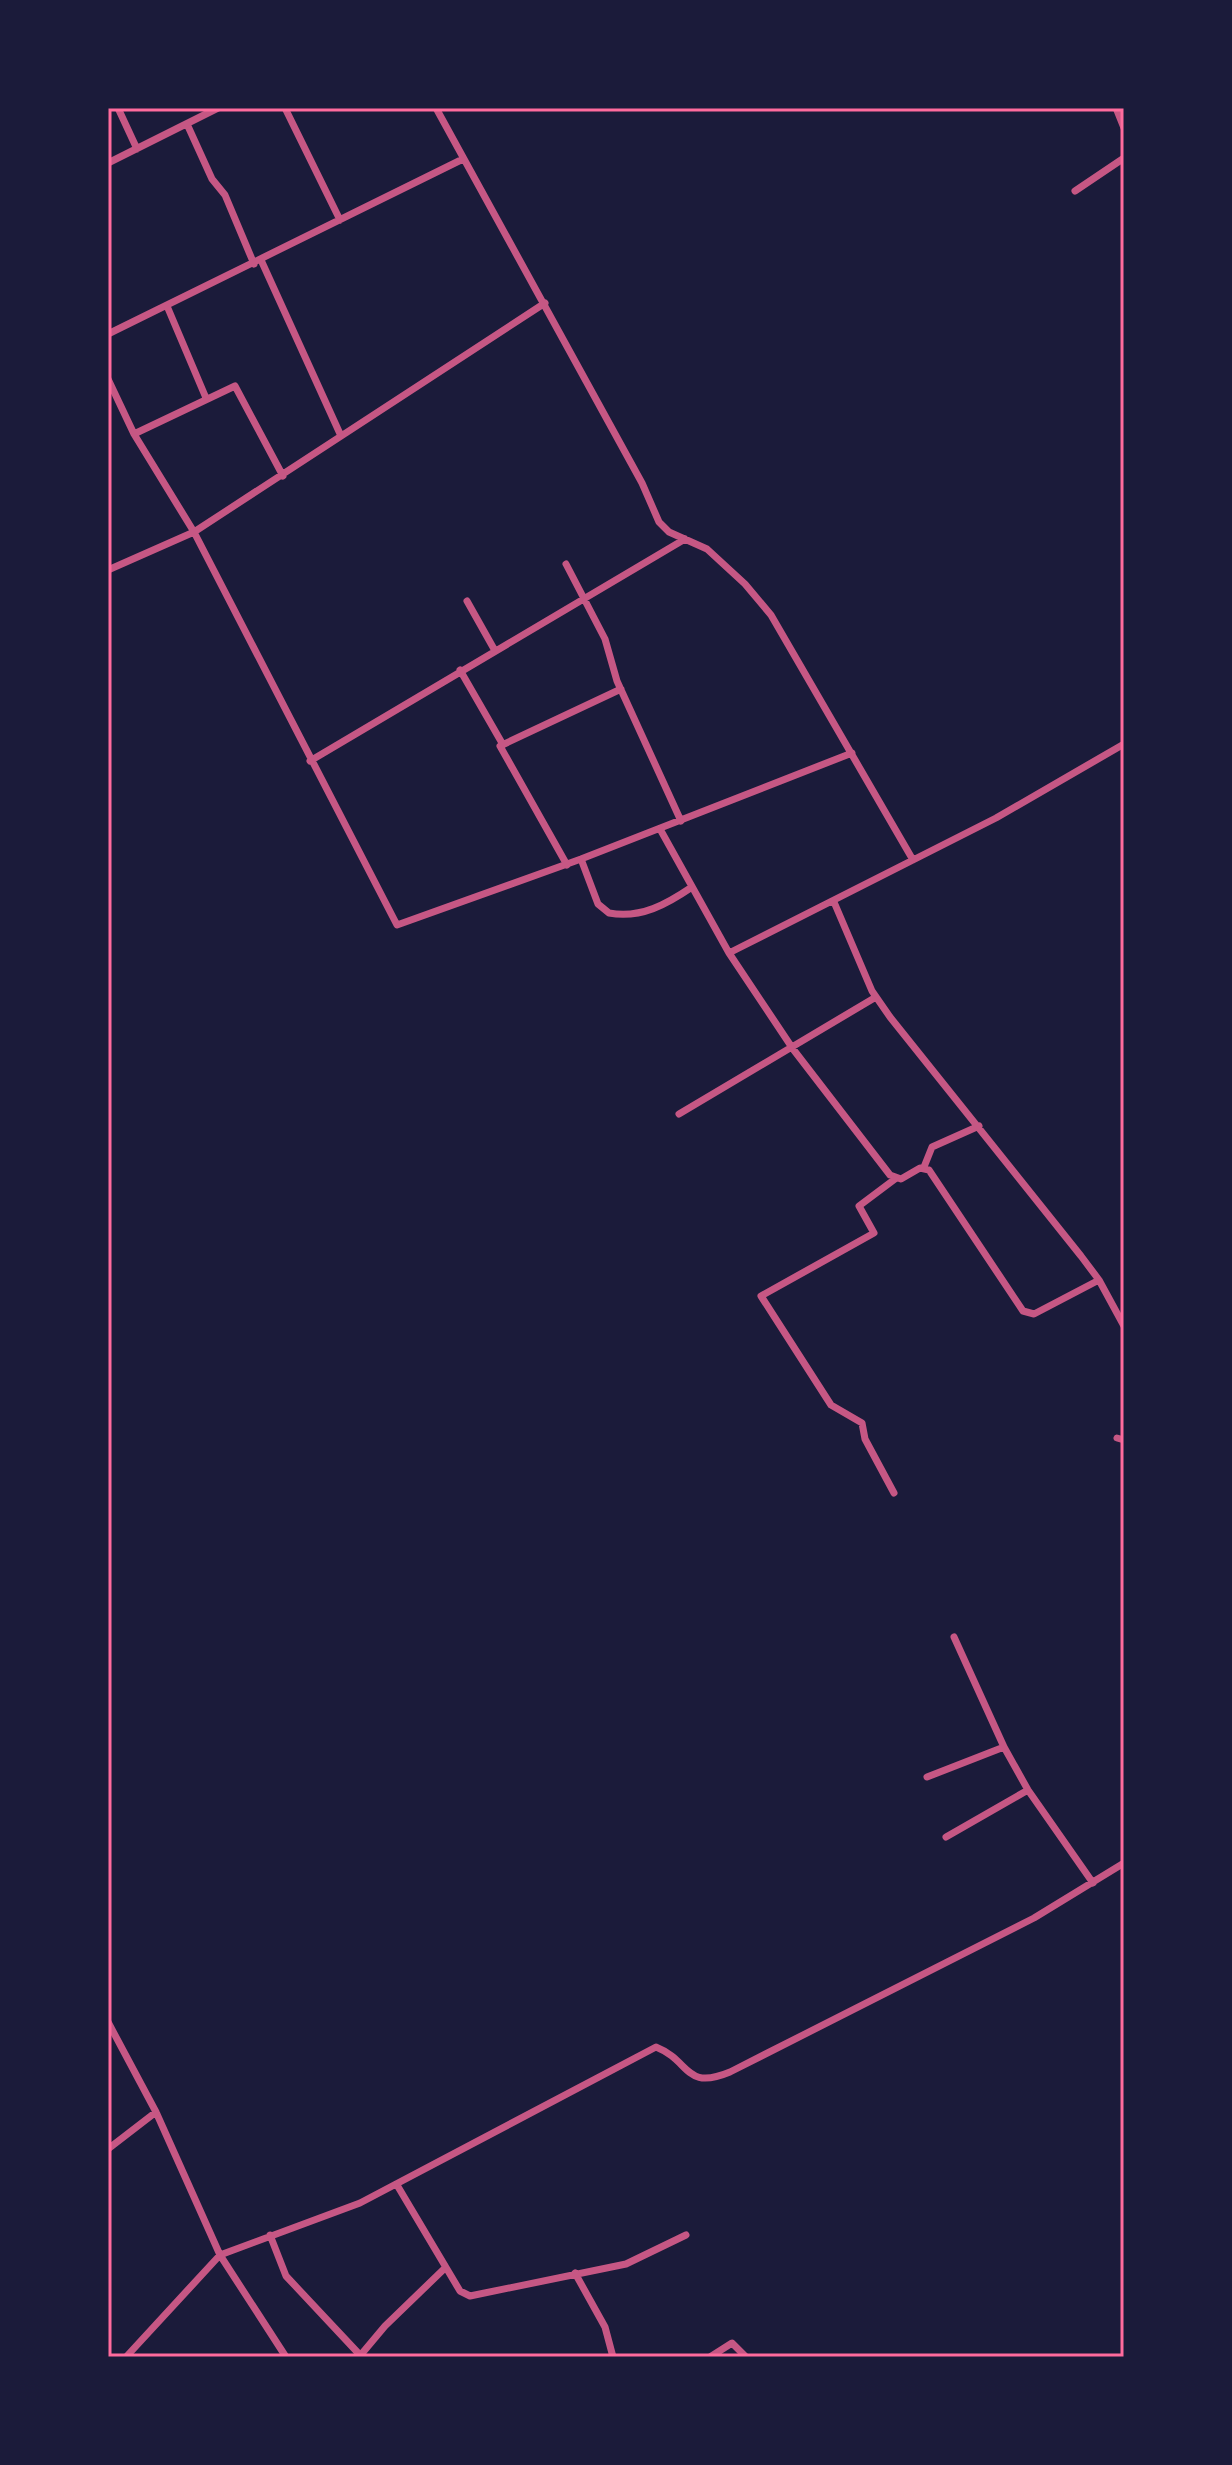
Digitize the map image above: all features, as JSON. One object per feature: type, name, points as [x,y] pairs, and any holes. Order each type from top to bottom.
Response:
[{"type":"street","points":[[118,108],[137,149]]},
{"type":"street","points":[[108,163],[218,108]]},
{"type":"street","points":[[285,108],[340,220]]},
{"type":"street","points":[[436,108],[642,483],[659,522],[669,532],[707,549],[745,584],[771,615],[913,860]]},
{"type":"street","points":[[1116,108],[1124,128]]},
{"type":"street","points":[[187,124],[212,179],[225,195],[341,436]]},
{"type":"street","points":[[1075,191],[1124,158]]},
{"type":"street","points":[[108,334],[463,159]]},
{"type":"street","points":[[108,570],[194,532],[545,303]]},
{"type":"street","points":[[167,306],[206,398]]},
{"type":"street","points":[[108,379],[134,434],[194,532],[397,925],[567,865],[852,753]]},
{"type":"street","points":[[134,434],[235,386],[239,388],[260,438],[283,476]]},
{"type":"street","points":[[310,761],[494,649],[685,539]]},
{"type":"street","points":[[566,564],[605,639],[621,689],[681,821]]},
{"type":"street","points":[[467,601],[494,649]]},
{"type":"street","points":[[460,670],[502,743],[500,750],[504,758],[552,832],[567,865]]},
{"type":"street","points":[[502,743],[621,689]]},
{"type":"street","points":[[729,953],[834,902],[1124,744]]},
{"type":"street","points":[[660,829],[729,953],[791,1045],[895,1179]]},
{"type":"street","points":[[581,859],[598,904],[609,913],[640,913],[657,908],[692,887]]},
{"type":"street","points":[[834,902],[876,997],[1099,1280],[1124,1326]]},
{"type":"street","points":[[679,1114],[876,997]]},
{"type":"street","points":[[894,1493],[865,1439],[862,1423],[847,1418],[831,1405],[761,1296],[874,1233],[859,1206],[895,1179],[924,1167],[932,1147],[979,1126]]},
{"type":"street","points":[[924,1167],[932,1173],[1028,1315],[1099,1280]]},
{"type":"street","points":[[954,1637],[1004,1747],[1028,1790],[1093,1883]]},
{"type":"street","points":[[927,1777],[1004,1747]]},
{"type":"street","points":[[946,1837],[1028,1790]]},
{"type":"street","points":[[126,2357],[220,2255],[333,2214],[397,2185],[442,2157],[656,2047],[690,2074],[709,2081],[965,1954],[1124,1863]]},
{"type":"street","points":[[108,2022],[156,2112],[220,2255],[286,2357]]},
{"type":"street","points":[[108,2149],[156,2112]]},
{"type":"street","points":[[397,2185],[460,2291],[470,2296],[626,2264],[686,2235]]},
{"type":"street","points":[[270,2235],[286,2276],[359,2356],[391,2319],[445,2268]]},
{"type":"street","points":[[575,2273],[605,2327],[613,2357]]},
{"type":"street","points":[[710,2357],[732,2343],[746,2357]]}]
